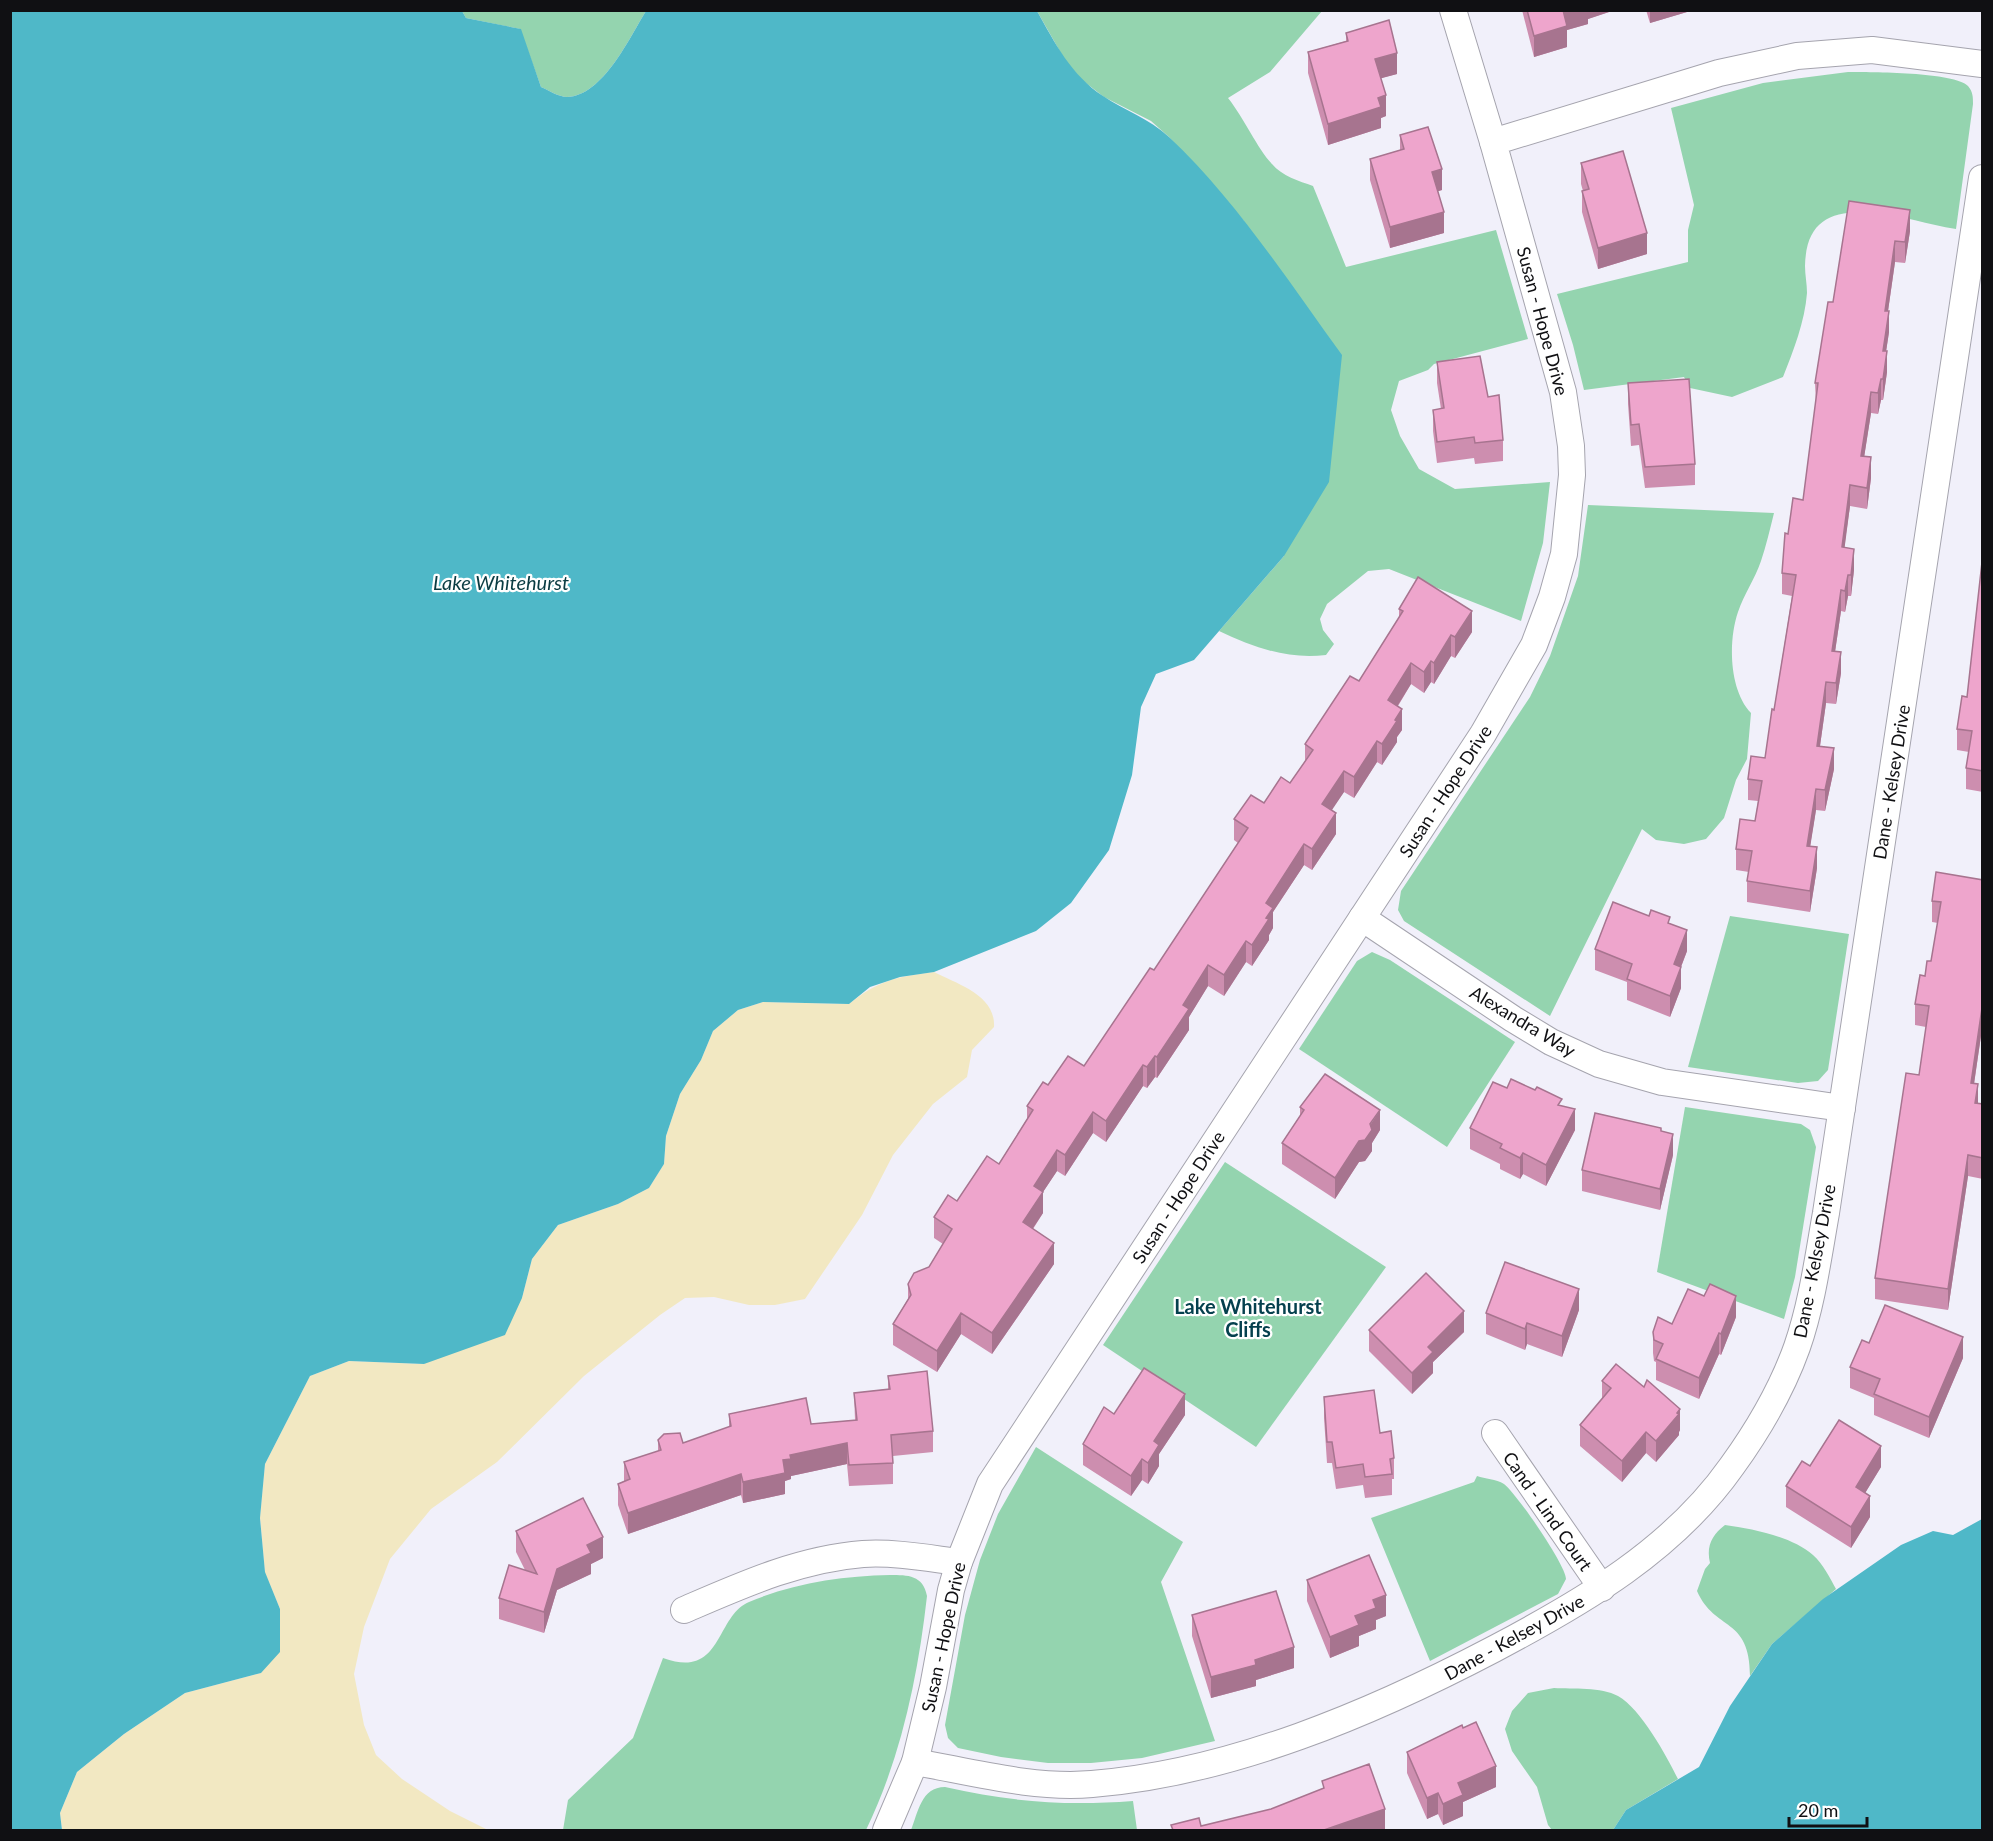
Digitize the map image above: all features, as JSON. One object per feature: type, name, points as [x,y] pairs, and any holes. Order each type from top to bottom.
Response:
[{"type":"street","name":"Susan - Hope Drive","points":[[886,1830],[915,1762],[959,1562],[983,1499],[1003,1462],[1483,734],[1522,667],[1543,624],[1564,554],[1572,475],[1571,446],[1563,392],[1493,142],[1453,10]]},
{"type":"street","points":[[1493,142],[1719,73],[1797,56],[1872,50],[1983,64]]},
{"type":"street","name":"Dane - Kelsey Drive","points":[[915,1762],[1009,1778],[1089,1785],[1147,1778],[1219,1761],[1313,1730],[1431,1682],[1559,1615],[1602,1588],[1657,1547],[1696,1510],[1733,1465],[1778,1393],[1797,1346],[1811,1295],[1842,1108],[1983,178]]},
{"type":"street","name":"Alexandra Way","points":[[1362,918],[1513,1019],[1551,1042],[1599,1064],[1662,1082],[1842,1108]]},
{"type":"street","name":"Cand - Lind Court","points":[[1495,1433],[1602,1588]]},
{"type":"street","points":[[684,1610],[767,1575],[817,1560],[863,1554],[890,1554],[959,1562]]},
{"type":"green space","points":[[462,11],[646,11],[604,76],[580,94],[567,97],[541,87],[520,29],[466,18]]},
{"type":"green space","points":[[1037,11],[1322,11],[1270,72],[1228,98],[1272,164],[1286,175],[1313,186],[1346,267],[1496,230],[1528,339],[1434,364],[1428,370],[1399,381],[1391,410],[1400,436],[1419,469],[1455,489],[1550,482],[1543,543],[1521,621],[1389,569],[1368,571],[1327,604],[1320,619],[1323,630],[1334,644],[1326,655],[1284,654],[1219,631],[1284,556],[1244,221],[1169,137],[1151,121],[1104,97],[1082,80],[1066,62]]},
{"type":"green space","points":[[1848,72],[1930,75],[1960,81],[1970,88],[1973,104],[1956,229],[1895,216],[1860,212],[1834,216],[1824,221],[1810,238],[1805,266],[1807,293],[1804,314],[1783,377],[1732,397],[1690,388],[1684,377],[1584,390],[1557,294],[1688,262],[1688,230],[1694,205],[1671,108],[1763,83]]},
{"type":"green space","points":[[1588,505],[1774,513],[1761,561],[1740,605],[1735,624],[1732,665],[1738,692],[1751,713],[1747,759],[1736,780],[1724,818],[1706,839],[1684,844],[1656,840],[1642,829],[1550,1016],[1404,921],[1398,910],[1401,891],[1530,697],[1550,656],[1578,576]]},
{"type":"green space","points":[[1730,916],[1849,934],[1828,1070],[1818,1081],[1798,1083],[1688,1067]]},
{"type":"green space","points":[[1372,952],[1390,960],[1515,1042],[1447,1147],[1299,1049],[1357,961]]},
{"type":"green space","points":[[1685,1107],[1801,1124],[1810,1130],[1816,1147],[1795,1277],[1784,1319],[1657,1272]]},
{"type":"green space","points":[[1225,1162],[1386,1267],[1256,1447],[1103,1345]]},
{"type":"green space","points":[[1036,1447],[1183,1542],[1161,1582],[1215,1741],[1142,1758],[1091,1763],[1048,1763],[1001,1757],[958,1748],[948,1738],[945,1725],[965,1615],[980,1560],[998,1514]]},
{"type":"green space","points":[[1477,1476],[1501,1482],[1510,1490],[1550,1545],[1566,1579],[1558,1594],[1430,1661],[1371,1518],[1474,1482]]},
{"type":"green space","points":[[1725,1525],[1771,1534],[1804,1548],[1820,1563],[1836,1589],[1772,1644],[1750,1676],[1744,1643],[1730,1626],[1704,1604],[1697,1591],[1705,1569],[1710,1563],[1711,1541]]},
{"type":"green space","points":[[890,1575],[909,1576],[918,1580],[927,1596],[919,1656],[906,1716],[889,1774],[866,1830],[563,1830],[568,1800],[633,1738],[663,1658],[683,1662],[697,1660],[708,1654],[738,1609],[766,1595],[818,1582]]},
{"type":"green space","points":[[1554,1688],[1604,1691],[1627,1702],[1652,1733],[1678,1779],[1626,1810],[1613,1830],[1552,1830],[1548,1825],[1537,1787],[1512,1751],[1505,1729],[1512,1711],[1528,1693]]},
{"type":"green space","points":[[945,1787],[993,1796],[1061,1803],[1133,1801],[1137,1830],[911,1830],[926,1796],[937,1788]]},
{"type":"sand","points":[[934,972],[964,986],[982,999],[993,1016],[994,1027],[972,1050],[967,1077],[933,1104],[893,1155],[862,1215],[805,1299],[775,1305],[749,1305],[714,1297],[685,1298],[660,1315],[584,1376],[497,1462],[431,1509],[390,1559],[364,1627],[354,1674],[364,1725],[376,1755],[402,1779],[450,1811],[488,1830],[62,1830],[60,1813],[77,1772],[124,1734],[185,1693],[261,1673],[280,1609],[265,1573],[260,1517],[265,1464],[310,1376],[349,1361],[424,1364],[522,1298],[532,1259],[558,1225],[618,1204],[649,1188],[664,1164],[666,1136],[680,1094],[701,1060],[713,1031],[738,1010],[763,1002],[849,1004],[888,981]]},
{"type":"water","name":"Lake Whitehurst","points":[[11,10],[462,11],[466,18],[521,29],[541,87],[567,97],[580,94],[604,76],[646,11],[1037,11],[1065,58],[1092,88],[1161,130],[1217,187],[1342,355],[1329,482],[1284,556],[1194,660],[1156,674],[1141,707],[1132,775],[1109,850],[1071,903],[1036,931],[934,972],[900,977],[870,987],[849,1004],[763,1002],[738,1010],[713,1031],[701,1060],[680,1094],[666,1136],[664,1164],[649,1188],[618,1204],[558,1225],[532,1259],[522,1298],[505,1335],[424,1364],[349,1361],[310,1376],[265,1464],[260,1518],[265,1572],[280,1609],[280,1652],[261,1673],[185,1693],[124,1734],[77,1772],[60,1813],[62,1830],[10,1830]]},
{"type":"water","points":[[1982,1519],[1982,1830],[1613,1830],[1626,1810],[1699,1767],[1730,1706],[1772,1644],[1823,1599],[1901,1545],[1933,1531],[1953,1535]]},
{"type":"building","points":[[1527,10],[1563,10],[1567,26],[1534,36]]},
{"type":"building","points":[[1389,20],[1397,53],[1375,59],[1386,95],[1378,98],[1381,107],[1328,124],[1308,52],[1348,41],[1346,33]]},
{"type":"building","points":[[1428,127],[1442,169],[1432,172],[1444,212],[1390,227],[1370,159],[1404,149],[1400,135]]},
{"type":"building","points":[[1623,151],[1647,233],[1598,248],[1582,191],[1589,189],[1581,163]]},
{"type":"building","points":[[1849,201],[1910,210],[1905,242],[1895,241],[1885,311],[1889,311],[1883,351],[1887,351],[1883,379],[1881,379],[1878,393],[1871,392],[1861,456],[1871,457],[1867,488],[1850,485],[1842,547],[1854,549],[1851,575],[1848,575],[1845,591],[1841,590],[1832,651],[1841,652],[1836,683],[1826,682],[1817,746],[1834,748],[1825,790],[1816,789],[1807,846],[1817,847],[1810,891],[1747,881],[1752,851],[1736,849],[1740,819],[1755,821],[1762,781],[1748,779],[1751,756],[1765,758],[1772,709],[1774,710],[1796,575],[1782,573],[1785,533],[1788,534],[1793,498],[1803,500],[1818,383],[1815,383],[1828,302],[1833,302]]},
{"type":"building","points":[[1480,356],[1488,397],[1499,395],[1503,440],[1475,443],[1474,437],[1437,442],[1433,410],[1444,408],[1437,362]]},
{"type":"building","points":[[1689,379],[1695,464],[1645,467],[1639,424],[1631,425],[1628,383]]},
{"type":"building","points":[[1982,562],[1983,771],[1966,768],[1972,731],[1957,729],[1962,696],[1967,697]]},
{"type":"building","points":[[1418,577],[1472,611],[1455,637],[1451,635],[1434,663],[1431,661],[1424,672],[1411,663],[1388,700],[1402,709],[1395,720],[1397,721],[1382,744],[1377,741],[1354,777],[1344,771],[1322,804],[1336,813],[1312,849],[1304,844],[1266,903],[1273,908],[1266,918],[1269,919],[1252,945],[1246,941],[1224,975],[1208,965],[1183,1005],[1189,1009],[1157,1057],[1155,1056],[1147,1067],[1143,1065],[1106,1121],[1093,1112],[1065,1155],[1057,1150],[1034,1186],[1043,1192],[1023,1222],[1054,1243],[992,1333],[961,1313],[937,1351],[893,1324],[911,1295],[908,1284],[914,1273],[929,1267],[952,1229],[934,1217],[948,1195],[957,1201],[987,1156],[999,1164],[1033,1110],[1027,1106],[1043,1082],[1048,1085],[1068,1056],[1084,1066],[1150,968],[1154,970],[1248,828],[1234,819],[1251,795],[1264,803],[1281,777],[1290,783],[1313,750],[1305,744],[1350,676],[1359,681],[1403,611],[1399,609]]},
{"type":"building","points":[[1936,872],[1983,880],[1983,1001],[1971,1083],[1978,1084],[1975,1103],[1983,1104],[1983,1158],[1968,1155],[1948,1289],[1875,1278],[1906,1073],[1919,1075],[1929,1006],[1915,1004],[1920,975],[1925,976],[1927,961],[1931,961],[1941,902],[1932,901]]},
{"type":"building","points":[[1613,902],[1649,916],[1651,910],[1670,917],[1668,923],[1687,930],[1674,964],[1681,967],[1670,996],[1627,979],[1632,964],[1595,949]]},
{"type":"building","points":[[1325,1074],[1380,1110],[1370,1124],[1372,1130],[1365,1140],[1359,1141],[1335,1178],[1282,1143],[1304,1110],[1300,1107]]},
{"type":"building","points":[[1511,1079],[1535,1090],[1537,1087],[1562,1099],[1558,1105],[1575,1109],[1546,1165],[1523,1153],[1520,1158],[1500,1148],[1502,1144],[1470,1128],[1493,1082],[1507,1088]]},
{"type":"building","points":[[1595,1113],[1661,1128],[1661,1131],[1673,1134],[1660,1189],[1582,1170]]},
{"type":"building","points":[[1505,1262],[1579,1289],[1562,1336],[1527,1323],[1525,1329],[1486,1313]]},
{"type":"building","points":[[1426,1273],[1464,1311],[1428,1347],[1433,1352],[1412,1373],[1369,1330]]},
{"type":"building","points":[[1710,1284],[1736,1296],[1721,1334],[1719,1333],[1699,1378],[1656,1359],[1663,1344],[1654,1340],[1653,1332],[1658,1317],[1672,1324],[1688,1289],[1704,1296]]},
{"type":"building","points":[[1885,1305],[1963,1337],[1929,1417],[1874,1394],[1880,1379],[1850,1367],[1862,1340],[1869,1343]]},
{"type":"building","points":[[1616,1364],[1644,1387],[1647,1380],[1680,1409],[1677,1413],[1679,1414],[1656,1441],[1646,1432],[1622,1461],[1580,1425],[1611,1388],[1602,1381]]},
{"type":"building","points":[[1144,1368],[1185,1394],[1154,1441],[1159,1445],[1148,1463],[1142,1459],[1131,1476],[1083,1444],[1104,1407],[1114,1414]]},
{"type":"building","points":[[927,1371],[933,1431],[891,1435],[893,1463],[849,1465],[847,1443],[790,1455],[791,1459],[783,1460],[785,1473],[743,1482],[741,1474],[628,1513],[618,1484],[630,1479],[624,1462],[661,1450],[658,1440],[664,1434],[680,1433],[683,1443],[731,1426],[729,1414],[806,1398],[811,1424],[857,1420],[854,1393],[890,1389],[888,1376]]},
{"type":"building","points":[[1374,1390],[1380,1433],[1391,1431],[1394,1458],[1390,1459],[1392,1474],[1365,1477],[1363,1464],[1336,1468],[1332,1442],[1327,1442],[1324,1397]]},
{"type":"building","points":[[1839,1420],[1881,1446],[1856,1487],[1870,1496],[1851,1527],[1786,1486],[1802,1461],[1810,1466]]},
{"type":"building","points":[[583,1498],[603,1537],[587,1545],[591,1553],[557,1569],[544,1612],[499,1598],[509,1565],[537,1574],[516,1531]]},
{"type":"building","points":[[1369,1555],[1386,1595],[1373,1600],[1376,1608],[1355,1616],[1359,1625],[1330,1637],[1307,1580]]},
{"type":"building","points":[[1276,1591],[1294,1647],[1255,1660],[1256,1665],[1211,1677],[1192,1615]]},
{"type":"building","points":[[1476,1722],[1496,1766],[1458,1783],[1463,1795],[1443,1804],[1438,1793],[1427,1798],[1407,1752],[1462,1725],[1463,1728]]},
{"type":"building","points":[[1369,1764],[1385,1809],[1324,1830],[1173,1830],[1171,1825],[1199,1818],[1201,1826],[1271,1809],[1324,1788],[1322,1781]]},
{"type":"district","name":"Lake Whitehurst Cliffs","points":[[1248,1318]]}]
